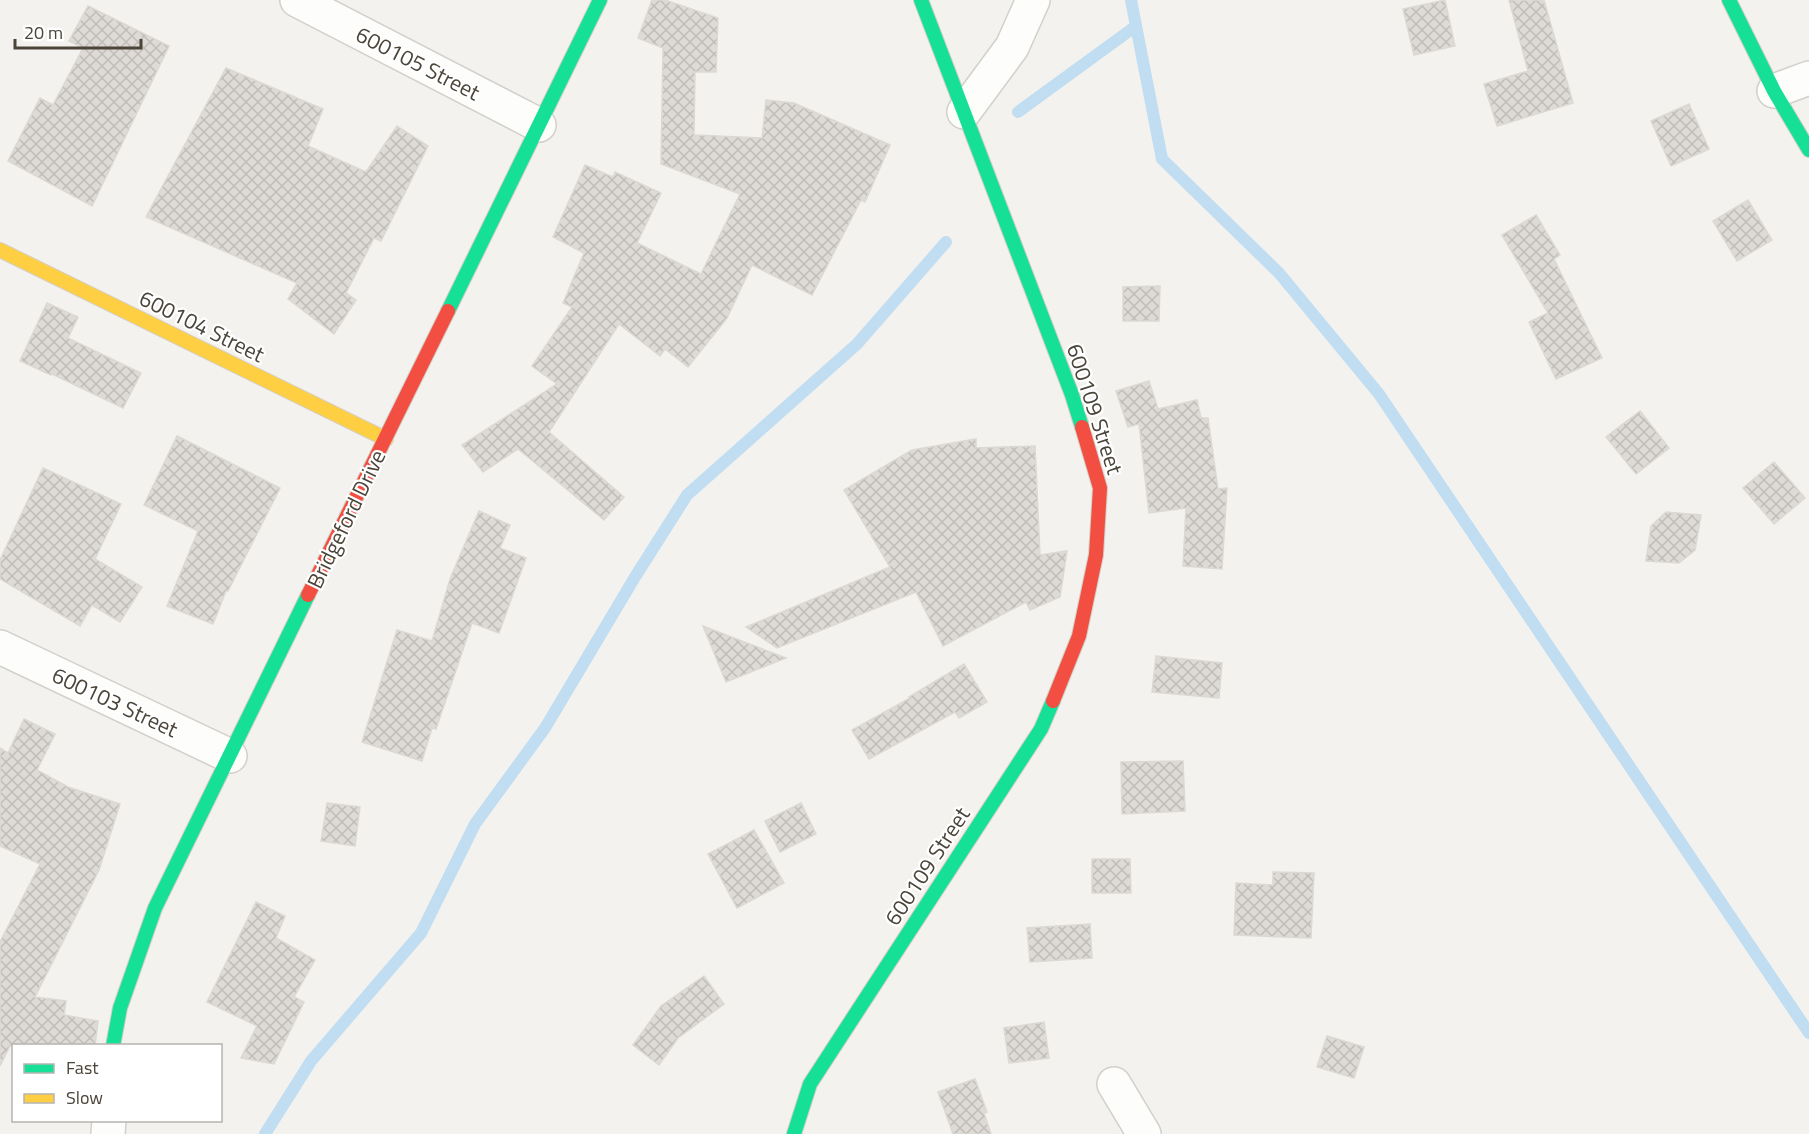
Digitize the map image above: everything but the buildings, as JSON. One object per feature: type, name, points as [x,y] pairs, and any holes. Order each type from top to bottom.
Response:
[{"type":"street","name":"600105 Street","points":[[297,0],[539,125]]},
{"type":"street","name":"Bridgeford Drive","points":[[113,1044],[120,1008],[155,908],[600,0]]},
{"type":"street","name":"600109 Street","points":[[794,1134],[810,1084],[1041,729],[1079,636],[1096,555],[1100,488],[1072,395],[921,0]]},
{"type":"street","points":[[964,112],[1011,47],[1033,0]]},
{"type":"street","points":[[1729,0],[1774,91],[1809,150]]},
{"type":"street","points":[[1774,91],[1809,78]]},
{"type":"street","name":"600104 Street","points":[[0,250],[386,439]]},
{"type":"street","name":"600103 Street","points":[[0,647],[230,756]]},
{"type":"street","points":[[1114,1084],[1144,1134]]},
{"type":"waterway","points":[[1131,0],[1162,159],[1279,273],[1379,394],[1809,1033]]},
{"type":"waterway","points":[[1018,112],[1136,26]]},
{"type":"waterway","points":[[265,1134],[311,1061],[421,933],[475,824],[545,728],[687,495],[857,344],[946,242]]},
{"type":"traffic: fast","points":[[448,311],[600,0]]},
{"type":"traffic: fast","points":[[921,0],[1072,395],[1082,427]]},
{"type":"traffic: fast","points":[[1729,0],[1774,91],[1809,150]]},
{"type":"traffic: fast","points":[[113,1044],[120,1008],[155,908],[308,595]]},
{"type":"traffic: fast","points":[[794,1134],[810,1084],[1041,729],[1053,701]]},
{"type":"traffic: slow","points":[[0,250],[386,439]]},
{"type":"traffic: jam","points":[[308,595],[448,311]]},
{"type":"traffic: jam","points":[[1053,701],[1079,636],[1096,555],[1100,488],[1082,427]]}]
